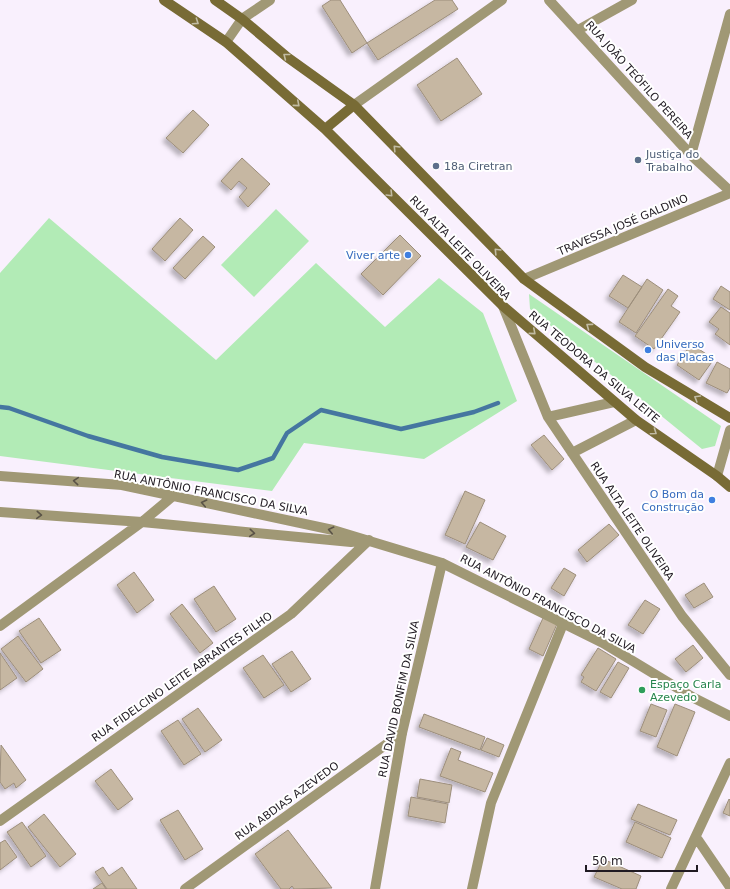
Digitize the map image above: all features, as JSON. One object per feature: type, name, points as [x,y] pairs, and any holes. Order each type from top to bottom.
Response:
[{"type":"main road","name":"RUA ALTA LEITE OLIVEIRA","points":[[164,0],[226,42],[325,128],[503,306]]},
{"type":"main road","points":[[215,0],[242,19],[287,57],[354,105],[524,279],[646,367],[730,418]]},
{"type":"main road","points":[[325,128],[354,105]]},
{"type":"main road","name":"RUA TEODORA DA SILVA LEITE","points":[[503,306],[636,420],[717,476],[730,487]]},
{"type":"street","points":[[226,42],[242,19],[270,0]]},
{"type":"street","points":[[354,105],[502,0]]},
{"type":"street","name":"RUA JOÃO TEÓFILO PEREIRA","points":[[549,0],[691,155],[730,192]]},
{"type":"street","points":[[578,30],[632,0]]},
{"type":"street","points":[[691,155],[730,14]]},
{"type":"street","name":"TRAVESSA JOSÉ GALDINO","points":[[524,279],[730,192]]},
{"type":"street","name":"RUA ALTA LEITE OLIVEIRA","points":[[503,306],[548,417],[682,616],[730,675]]},
{"type":"street","points":[[548,417],[614,402]]},
{"type":"street","points":[[572,453],[636,420]]},
{"type":"street","points":[[717,476],[730,430]]},
{"type":"street","name":"RUA ANTÔNIO FRANCISCO DA SILVA","points":[[0,476],[122,485],[333,530],[442,563],[602,644],[694,698],[730,716]]},
{"type":"street","points":[[0,626],[142,522],[173,496]]},
{"type":"street","name":"RUA ANTÔNIO FRANCISCO DA SILVA","points":[[0,512],[142,522],[351,542],[369,540]]},
{"type":"street","name":"RUA FIDELCINO LEITE ABRANTES FILHO","points":[[0,821],[291,614],[369,540]]},
{"type":"street","name":"RUA DAVID BONFIM DA SILVA","points":[[375,889],[402,732],[442,563]]},
{"type":"street","points":[[472,889],[491,803],[563,624]]},
{"type":"street","name":"RUA ABDIAS AZEVEDO","points":[[186,889],[402,732]]},
{"type":"street","points":[[672,889],[730,763]]},
{"type":"street","points":[[696,837],[730,888]]},
{"type":"green space","points":[[276,209],[309,241],[254,297],[221,265]]},
{"type":"green space","points":[[49,218],[216,360],[316,263],[385,327],[439,278],[483,313],[517,401],[424,459],[304,443],[272,491],[0,456],[0,273]]},
{"type":"green space","points":[[529,294],[721,426],[715,446],[702,449],[530,309]]},
{"type":"building","points":[[331,0],[340,0],[367,43],[352,53],[322,6]]},
{"type":"building","points":[[435,0],[452,0],[458,9],[378,60],[367,43]]},
{"type":"building","points":[[457,58],[482,94],[441,121],[417,85]]},
{"type":"building","points":[[193,110],[209,125],[183,153],[166,138]]},
{"type":"building","points":[[242,158],[270,184],[248,207],[239,197],[247,188],[239,181],[231,190],[221,181]]},
{"type":"building","points":[[180,218],[193,230],[165,261],[152,249]]},
{"type":"building","points":[[400,235],[421,256],[383,295],[361,274]]},
{"type":"building","points":[[203,236],[215,247],[185,279],[173,268]]},
{"type":"building","points":[[623,275],[642,287],[628,308],[609,296]]},
{"type":"building","points":[[647,279],[663,290],[636,333],[619,322]]},
{"type":"building","points":[[721,286],[730,292],[730,310],[713,299]]},
{"type":"building","points":[[668,289],[678,296],[671,306],[680,312],[654,349],[635,336]]},
{"type":"building","points":[[721,307],[730,313],[730,345],[715,334],[719,329],[709,322]]},
{"type":"building","points":[[691,344],[714,359],[699,380],[677,365]]},
{"type":"building","points":[[717,362],[730,369],[730,388],[727,393],[706,383]]},
{"type":"building","points":[[544,435],[564,459],[552,470],[531,445]]},
{"type":"building","points":[[465,491],[485,500],[465,544],[445,535]]},
{"type":"building","points":[[480,522],[506,536],[493,560],[466,547]]},
{"type":"building","points":[[609,524],[619,535],[587,562],[578,550]]},
{"type":"building","points":[[564,568],[576,575],[564,596],[551,588]]},
{"type":"building","points":[[134,572],[154,600],[137,613],[117,585]]},
{"type":"building","points":[[704,583],[713,597],[694,608],[685,595]]},
{"type":"building","points":[[214,586],[236,619],[216,632],[194,599]]},
{"type":"building","points":[[645,600],[660,609],[643,634],[628,625]]},
{"type":"building","points":[[182,604],[213,643],[200,653],[170,614]]},
{"type":"building","points":[[39,618],[61,650],[41,663],[19,631]]},
{"type":"building","points":[[543,618],[557,624],[543,656],[529,649]]},
{"type":"building","points":[[18,636],[43,669],[26,682],[1,649]]},
{"type":"building","points":[[693,645],[703,658],[686,672],[675,659]]},
{"type":"building","points":[[598,648],[616,659],[596,691],[581,682],[584,677],[581,675]]},
{"type":"building","points":[[292,651],[311,679],[291,692],[272,664]]},
{"type":"building","points":[[0,653],[17,678],[0,690]]},
{"type":"building","points":[[263,655],[284,685],[264,698],[243,668]]},
{"type":"building","points":[[618,662],[629,668],[611,698],[600,692]]},
{"type":"building","points":[[651,704],[667,710],[656,737],[640,731]]},
{"type":"building","points":[[675,704],[695,712],[677,756],[657,747]]},
{"type":"building","points":[[198,708],[222,740],[205,752],[182,719]]},
{"type":"building","points":[[424,714],[485,737],[480,750],[419,727]]},
{"type":"building","points":[[178,720],[201,754],[184,765],[161,731]]},
{"type":"building","points":[[487,738],[504,745],[499,757],[481,750]]},
{"type":"building","points":[[1,745],[26,780],[16,788],[14,783],[5,789],[0,782]]},
{"type":"building","points":[[451,748],[461,752],[458,760],[493,773],[485,792],[440,776]]},
{"type":"building","points":[[111,769],[133,799],[118,810],[95,781]]},
{"type":"building","points":[[420,779],[452,785],[449,803],[417,797]]},
{"type":"building","points":[[411,797],[448,804],[445,823],[408,816]]},
{"type":"building","points":[[729,799],[730,800],[730,816],[723,813]]},
{"type":"building","points":[[638,804],[677,820],[670,835],[631,819]]},
{"type":"building","points":[[178,810],[203,849],[185,860],[160,820]]},
{"type":"building","points":[[44,814],[76,854],[60,867],[28,827]]},
{"type":"building","points":[[22,822],[46,856],[31,867],[7,832]]},
{"type":"building","points":[[635,822],[671,838],[662,858],[626,842]]},
{"type":"building","points":[[288,830],[332,888],[294,889],[292,886],[289,889],[281,889],[255,854]]},
{"type":"building","points":[[5,840],[17,857],[0,870],[0,843]]},
{"type":"building","points":[[603,859],[641,876],[636,889],[622,889],[594,877]]},
{"type":"building","points":[[103,867],[109,876],[122,867],[137,889],[107,889],[95,872]]},
{"type":"building","points":[[102,883],[106,889],[93,889]]},
{"type":"waterway","points":[[0,407],[9,408],[88,436],[162,457],[238,470],[273,458],[287,433],[321,410],[401,429],[474,412],[498,403]]},
{"type":"place","name":"Justiça do Trabalho","points":[[638,160]]},
{"type":"place","name":"18a Ciretran","points":[[436,166]]},
{"type":"place","name":"Viver arte","points":[[408,255]]},
{"type":"place","name":"Universo das Placas","points":[[648,350]]},
{"type":"place","name":"O Bom da Construção","points":[[712,500]]},
{"type":"place","name":"Espaço Carla Azevedo","points":[[642,690]]}]
